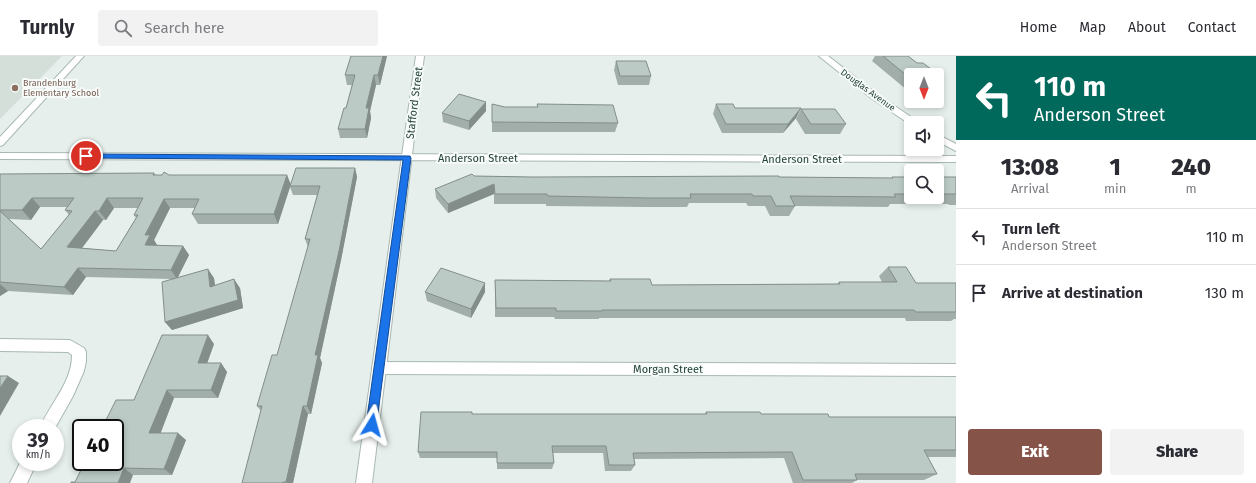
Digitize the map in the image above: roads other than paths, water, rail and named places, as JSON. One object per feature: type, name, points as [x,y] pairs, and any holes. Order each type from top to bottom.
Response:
[{"type":"street","points":[[0,143],[80,56]]},
{"type":"street","name":"Stafford Street","points":[[364,483],[420,56]]},
{"type":"street","name":"Douglas Avenue","points":[[823,56],[874,96],[904,116]]},
{"type":"street","points":[[944,141],[956,148]]},
{"type":"street","name":"Anderson Street","points":[[0,156],[956,159]]},
{"type":"street","points":[[0,344],[70,346],[79,352],[80,360],[75,376],[52,419]]},
{"type":"street","name":"Morgan Street","points":[[379,368],[956,370]]},
{"type":"street","points":[[18,483],[24,471]]},
{"type":"place","name":"Brandenburg Elementary School","points":[[15,88]]}]
